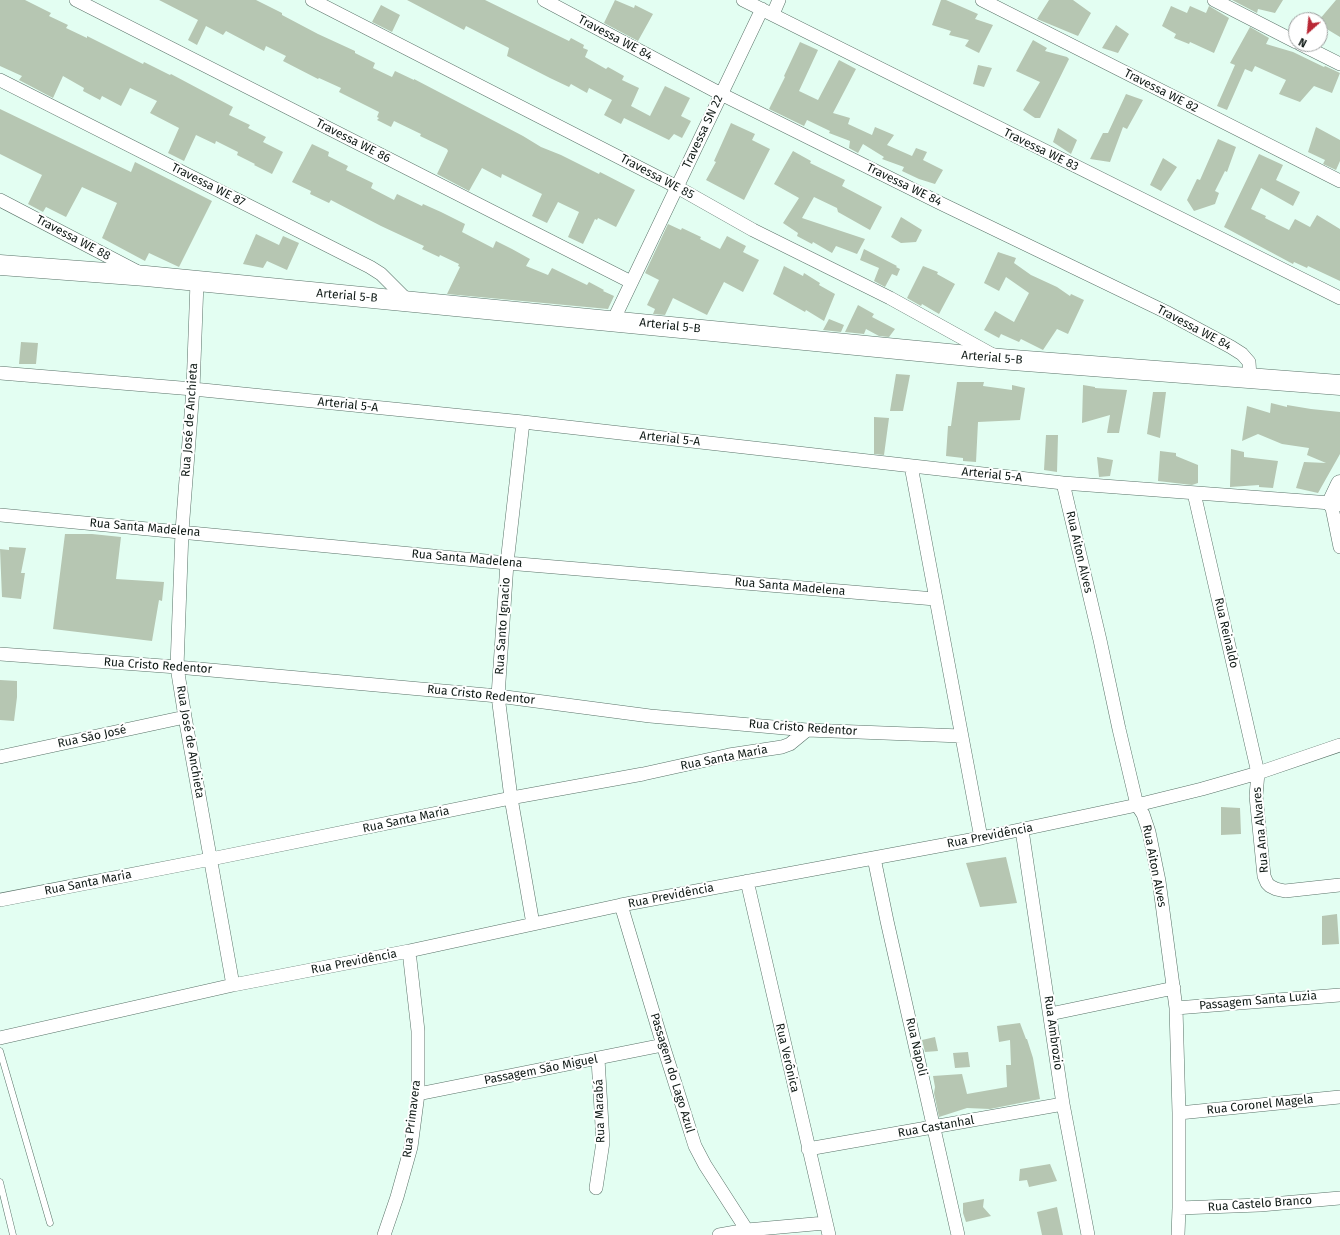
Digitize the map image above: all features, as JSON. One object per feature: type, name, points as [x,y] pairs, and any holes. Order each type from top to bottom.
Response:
[{"type":"main road","name":"Arterial 5-B","points":[[0,265],[146,276],[1000,359],[1340,385]]},
{"type":"main road","points":[[1336,502],[1340,484]]},
{"type":"street","name":"Travessa WE 86","points":[[76,0],[631,282]]},
{"type":"street","name":"Travessa WE 85","points":[[312,0],[677,187],[771,239],[890,298],[1000,359]]},
{"type":"street","name":"Travessa WE 84","points":[[544,0],[721,94],[940,203],[1166,312],[1225,343],[1242,354],[1249,362],[1250,377]]},
{"type":"street","name":"Travessa WE 83","points":[[744,0],[1340,298]]},
{"type":"street","name":"Travessa SN 22","points":[[612,321],[721,94],[767,11],[780,0]]},
{"type":"street","name":"Travessa WE 82","points":[[982,0],[1340,181]]},
{"type":"street","points":[[1214,0],[1288,38]]},
{"type":"street","points":[[1316,52],[1340,64]]},
{"type":"street","name":"Travessa WE 87","points":[[0,80],[370,267],[381,274],[409,302]]},
{"type":"street","name":"Travessa WE 88","points":[[0,200],[146,276]]},
{"type":"street","name":"Rua José de Anchieta","points":[[197,282],[193,389],[182,531],[178,667],[185,717],[233,985]]},
{"type":"street","name":"Arterial 5-A","points":[[0,373],[193,389],[523,422],[1063,483],[1336,502]]},
{"type":"street","name":"Rua Santo Ignacio","points":[[523,422],[507,563],[498,696],[511,798],[533,924]]},
{"type":"street","points":[[911,466],[981,838]]},
{"type":"street","name":"Rua Aiton Alves","points":[[1063,483],[1100,640],[1118,729],[1137,806],[1143,814],[1149,832],[1159,881],[1176,1008],[1179,1113],[1178,1235]]},
{"type":"street","name":"Rua Reinaldo","points":[[1194,493],[1258,773]]},
{"type":"street","points":[[1336,502],[1340,547]]},
{"type":"street","name":"Rua Santa Madelena","points":[[0,515],[182,531],[507,563],[935,599]]},
{"type":"street","name":"Rua Cristo Redentor","points":[[0,654],[178,667],[498,696],[650,716],[807,730],[961,736]]},
{"type":"street","name":"Rua São José","points":[[0,757],[185,717]]},
{"type":"street","name":"Rua Santa Maria","points":[[0,900],[511,798],[643,774],[729,755],[782,747],[790,744],[807,730]]},
{"type":"street","name":"Rua Previdência","points":[[0,1038],[233,985],[409,951],[622,905],[981,838],[1137,806],[1258,773],[1340,745]]},
{"type":"street","name":"Rua Ana Alvares","points":[[1258,773],[1256,796],[1264,876],[1267,883],[1276,889],[1285,891],[1340,885]]},
{"type":"street","name":"Rua Ambrozio","points":[[1022,830],[1063,1104],[1088,1235]]},
{"type":"street","name":"Rua Napoli","points":[[874,858],[887,922],[958,1235]]},
{"type":"street","name":"Rua Verônica","points":[[747,881],[827,1229]]},
{"type":"street","name":"Passagem do Lago Azul","points":[[622,905],[663,1046],[695,1146],[705,1165],[749,1233]]},
{"type":"street","name":"Rua Primavera","points":[[384,1235],[412,1147],[418,1094],[418,1031],[409,951]]},
{"type":"street","points":[[1050,1014],[1174,988]]},
{"type":"street","name":"Passagem Santa Luzia","points":[[1176,1008],[1340,995]]},
{"type":"street","name":"Passagem São Miguel","points":[[418,1094],[663,1046]]},
{"type":"street","name":"Rua Marabá","points":[[596,1188],[603,1142],[598,1059]]},
{"type":"street","name":"Rua Coronel Magela","points":[[1179,1113],[1340,1097]]},
{"type":"street","name":"Rua Castanhal","points":[[808,1149],[1063,1104]]},
{"type":"street","name":"Rua Castelo Branco","points":[[1179,1208],[1260,1206],[1340,1198]]},
{"type":"street","points":[[719,1235],[827,1229]]},
{"type":"lane","points":[[0,1052],[50,1223]]},
{"type":"lane","points":[[0,1182],[13,1235]]},
{"type":"building","points":[[0,0],[25,0],[51,13],[49,16],[68,25],[66,28],[87,38],[87,36],[143,64],[144,62],[170,75],[171,74],[233,107],[229,115],[250,125],[248,128],[266,137],[263,142],[283,152],[272,174],[237,155],[238,152],[216,141],[215,144],[196,135],[184,161],[168,153],[179,128],[150,113],[157,101],[130,88],[121,106],[102,96],[100,100],[83,91],[84,88],[63,76],[53,98],[19,80],[22,76],[0,66]]},
{"type":"building","points":[[159,0],[256,0],[318,34],[355,51],[355,53],[375,63],[373,68],[392,77],[395,71],[414,79],[523,136],[541,147],[599,174],[600,172],[635,190],[616,227],[598,218],[597,220],[595,219],[583,244],[568,237],[579,212],[558,202],[547,223],[532,216],[542,194],[502,174],[501,178],[482,168],[469,191],[437,174],[448,151],[447,149],[394,121],[391,127],[377,120],[379,118],[377,117],[379,112],[339,92],[341,88],[319,78],[318,79],[283,61],[286,56],[266,46],[264,51],[226,31],[223,35],[206,26],[197,45],[188,40],[198,20]]},
{"type":"building","points":[[407,0],[485,0],[569,41],[571,38],[584,45],[583,48],[588,50],[585,57],[606,69],[608,67],[624,76],[622,80],[639,88],[631,106],[650,116],[665,86],[690,98],[681,116],[691,121],[682,138],[674,134],[669,140],[624,118],[621,124],[604,115],[612,100],[589,88],[587,93],[571,84],[569,87],[550,78],[507,56],[509,48],[466,26],[464,30]]},
{"type":"building","points":[[615,0],[634,8],[635,5],[653,14],[638,41],[604,23]]},
{"type":"building","points":[[941,0],[946,0],[978,14],[975,19],[993,25],[979,53],[965,46],[969,40],[949,35],[951,31],[932,25]]},
{"type":"building","points":[[1049,0],[1073,0],[1091,13],[1078,36],[1037,19]]},
{"type":"building","points":[[1232,0],[1283,0],[1275,13],[1258,9],[1257,13]]},
{"type":"building","points":[[1336,0],[1340,0],[1340,37],[1328,30],[1328,12],[1326,12]]},
{"type":"building","points":[[381,5],[400,15],[392,32],[372,22]]},
{"type":"building","points":[[1171,6],[1187,13],[1190,6],[1206,13],[1209,6],[1229,18],[1214,53],[1190,42],[1189,44],[1174,38],[1176,34],[1162,26]]},
{"type":"building","points":[[1116,25],[1129,34],[1118,53],[1102,48]]},
{"type":"building","points":[[1250,27],[1269,38],[1266,44],[1288,51],[1288,52],[1293,52],[1340,73],[1332,93],[1314,86],[1300,102],[1279,94],[1286,80],[1255,66],[1252,72],[1245,69],[1227,110],[1217,106],[1235,65],[1230,63]]},
{"type":"building","points":[[1033,40],[1047,48],[1045,51],[1067,57],[1069,59],[1040,118],[1035,118],[1023,110],[1040,82],[1016,71]]},
{"type":"building","points":[[800,42],[818,50],[799,91],[818,100],[839,60],[856,69],[833,113],[850,118],[848,124],[872,135],[875,127],[894,135],[887,145],[912,156],[916,148],[927,152],[923,160],[943,170],[935,184],[919,179],[902,171],[904,167],[882,159],[884,157],[863,144],[858,153],[849,148],[850,141],[829,133],[830,131],[807,120],[804,126],[769,109]]},
{"type":"building","points":[[978,65],[992,68],[984,87],[973,84]]},
{"type":"building","points":[[1126,94],[1143,100],[1127,129],[1123,127],[1110,162],[1090,159],[1103,133],[1108,133]]},
{"type":"building","points":[[0,109],[131,172],[135,162],[212,201],[179,267],[149,253],[145,261],[102,238],[117,203],[82,187],[66,217],[46,207],[43,212],[28,204],[42,175],[0,154]]},
{"type":"building","points":[[731,123],[755,134],[752,140],[770,149],[744,200],[706,180],[716,162],[714,161]]},
{"type":"building","points":[[1316,127],[1340,140],[1340,161],[1336,170],[1323,164],[1325,160],[1308,152]]},
{"type":"building","points":[[1058,128],[1077,140],[1071,154],[1053,142]]},
{"type":"building","points":[[1218,139],[1236,147],[1227,172],[1225,171],[1215,191],[1219,193],[1215,204],[1194,211],[1187,200],[1197,179],[1200,180]]},
{"type":"building","points":[[312,144],[329,152],[328,156],[348,166],[346,170],[373,183],[371,188],[394,200],[397,194],[422,206],[423,204],[465,224],[462,232],[493,248],[496,241],[512,249],[530,259],[526,266],[548,275],[552,268],[587,285],[589,282],[604,290],[603,291],[614,296],[608,309],[447,294],[460,267],[458,266],[459,264],[440,255],[439,257],[422,249],[424,246],[331,200],[329,203],[310,194],[311,191],[292,182]]},
{"type":"building","points":[[793,151],[811,161],[810,163],[845,180],[842,186],[882,207],[870,230],[838,212],[837,208],[814,197],[802,218],[865,239],[857,254],[836,246],[832,253],[813,242],[812,244],[797,236],[798,233],[783,223],[799,198],[774,184]]},
{"type":"building","points":[[1259,154],[1283,165],[1276,180],[1300,192],[1293,206],[1261,188],[1251,209],[1289,230],[1295,219],[1310,227],[1317,215],[1340,229],[1340,281],[1308,266],[1307,268],[1294,262],[1293,264],[1224,227]]},
{"type":"building","points":[[1163,158],[1177,167],[1161,191],[1150,185]]},
{"type":"building","points":[[901,217],[922,230],[916,242],[901,243],[891,237]]},
{"type":"building","points":[[668,224],[681,230],[682,228],[701,237],[700,239],[720,249],[727,236],[746,246],[743,252],[759,260],[743,292],[724,282],[707,315],[673,298],[665,315],[653,314],[655,309],[647,305],[659,280],[645,273]]},
{"type":"building","points":[[256,234],[279,245],[283,236],[299,243],[287,270],[267,261],[263,268],[243,264]]},
{"type":"building","points":[[864,249],[900,269],[897,276],[892,274],[885,287],[874,281],[879,268],[860,260]]},
{"type":"building","points":[[998,252],[1016,258],[1014,263],[1031,275],[1057,287],[1070,296],[1071,294],[1084,300],[1068,334],[1057,329],[1043,350],[1021,339],[1019,342],[1001,334],[999,338],[984,330],[995,311],[1014,322],[1029,293],[1006,277],[999,291],[984,283]]},
{"type":"building","points":[[784,266],[803,276],[804,273],[820,283],[819,285],[835,294],[824,321],[806,310],[805,312],[773,294]]},
{"type":"building","points":[[923,266],[938,272],[937,274],[955,284],[939,314],[922,304],[921,306],[907,298]]},
{"type":"building","points":[[858,305],[874,314],[872,317],[895,329],[889,337],[879,336],[866,329],[864,334],[845,332]]},
{"type":"building","points":[[829,319],[844,325],[841,332],[823,330]]},
{"type":"building","points":[[21,342],[38,343],[36,364],[19,364]]},
{"type":"building","points":[[896,374],[910,375],[903,411],[890,411]]},
{"type":"building","points":[[957,382],[984,382],[983,386],[1012,390],[1012,385],[1025,388],[1020,420],[978,422],[976,462],[963,461],[963,458],[946,456],[948,426],[951,426]]},
{"type":"building","points":[[1083,385],[1095,388],[1127,390],[1119,433],[1107,433],[1110,415],[1082,423]]},
{"type":"building","points":[[1153,392],[1166,392],[1160,438],[1147,434]]},
{"type":"building","points":[[1271,403],[1287,407],[1287,405],[1340,412],[1340,454],[1318,493],[1296,488],[1304,462],[1326,463],[1307,455],[1309,448],[1282,444],[1258,434],[1242,441],[1247,406],[1270,413]]},
{"type":"building","points":[[874,417],[889,418],[884,455],[874,454]]},
{"type":"building","points":[[1046,435],[1058,435],[1057,472],[1044,470]]},
{"type":"building","points":[[1231,449],[1244,452],[1244,457],[1278,461],[1273,488],[1259,487],[1259,485],[1230,487]]},
{"type":"building","points":[[1160,451],[1176,453],[1176,456],[1198,465],[1198,483],[1192,485],[1158,481]]},
{"type":"building","points":[[1097,457],[1113,460],[1110,476],[1099,477]]},
{"type":"building","points":[[65,534],[92,534],[121,537],[116,579],[164,582],[162,601],[159,600],[152,641],[53,629]]},
{"type":"building","points":[[9,547],[26,548],[21,573],[25,573],[21,599],[2,597],[0,549],[9,550]]},
{"type":"building","points":[[0,680],[17,681],[14,721],[0,720]]},
{"type":"building","points":[[1221,807],[1240,808],[1241,834],[1221,835]]},
{"type":"building","points":[[1006,857],[1017,903],[980,907],[966,863]]},
{"type":"building","points":[[1337,914],[1339,944],[1322,945],[1322,916]]},
{"type":"building","points":[[1020,1023],[1033,1058],[1040,1099],[990,1109],[967,1108],[939,1117],[934,1093],[935,1087],[933,1076],[962,1074],[967,1094],[1007,1087],[1006,1065],[1011,1065],[1010,1040],[999,1042],[997,1026]]},
{"type":"building","points":[[935,1037],[938,1051],[925,1052],[922,1040]]},
{"type":"building","points":[[968,1052],[970,1067],[955,1068],[953,1053]]},
{"type":"building","points":[[1050,1164],[1057,1181],[1029,1187],[1027,1180],[1019,1181],[1020,1169]]},
{"type":"building","points":[[984,1199],[983,1207],[991,1216],[966,1222],[963,1213],[963,1203]]},
{"type":"building","points":[[1057,1207],[1063,1235],[1042,1235],[1037,1212]]}]
